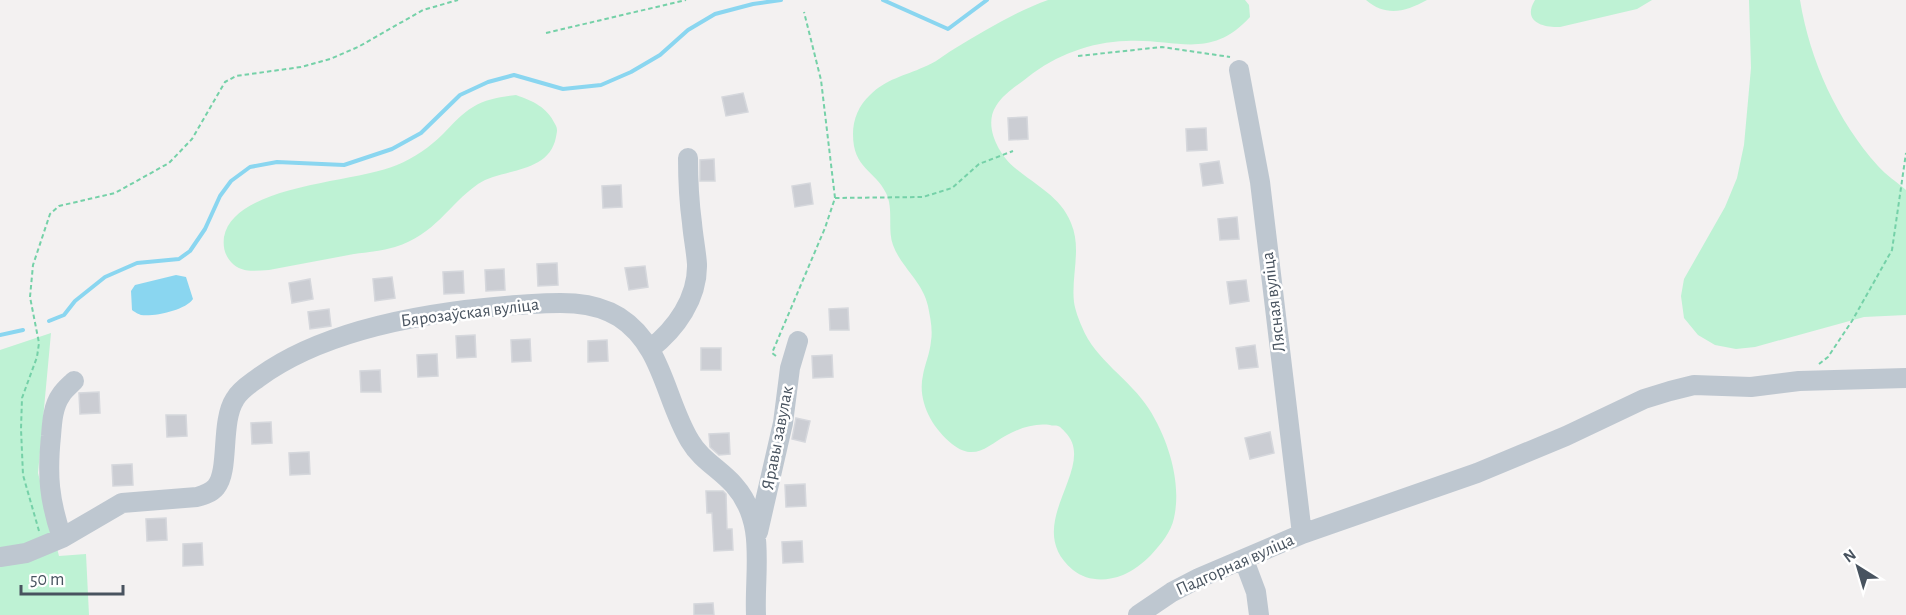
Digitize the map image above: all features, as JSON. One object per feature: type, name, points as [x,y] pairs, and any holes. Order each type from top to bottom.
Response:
[{"type":"street","name":"Лясная вуліца","points":[[1239,70],[1260,182],[1302,534]]},
{"type":"street","points":[[650,349],[662,340],[675,325],[686,308],[696,279],[697,264],[689,194],[688,158]]},
{"type":"street","name":"Бярозаўская вуліца","points":[[0,557],[26,553],[53,542],[122,503],[197,497],[208,494],[217,486],[221,476],[226,424],[235,399],[243,389],[280,364],[304,352],[347,335],[441,313],[567,302],[584,304],[618,316],[650,349],[694,448],[743,495],[750,508],[757,535],[756,615]]},
{"type":"street","name":"Яравы завулак","points":[[757,535],[783,423],[790,368],[798,341]]},
{"type":"street","name":"Падгорная вуліца","points":[[1138,615],[1172,592],[1199,578],[1302,534],[1477,473],[1566,436],[1644,399],[1694,386],[1751,387],[1799,381],[1906,378]]},
{"type":"street","points":[[53,542],[54,515],[48,472],[54,410],[60,395],[74,381]]},
{"type":"street","points":[[1244,560],[1256,592],[1259,615]]},
{"type":"path","points":[[53,542],[33,513],[23,475],[21,429],[22,398],[37,357],[39,342],[30,297],[33,265],[50,214],[59,206],[115,192],[169,163],[192,139],[225,82],[236,76],[301,67],[330,59],[358,47],[423,10],[458,0]]},
{"type":"path","points":[[546,33],[686,0]]},
{"type":"path","points":[[790,368],[772,353],[825,228],[835,198],[821,80],[804,12]]},
{"type":"path","points":[[1078,56],[1162,47],[1235,58],[1239,70]]},
{"type":"path","points":[[835,198],[923,197],[952,188],[979,164],[1013,151]]},
{"type":"path","points":[[1799,381],[1828,357],[1852,321],[1892,250],[1906,153]]},
{"type":"green space","points":[[1048,0],[1245,0],[1249,5],[1250,17],[1235,31],[1221,39],[1191,44],[1113,42],[1087,47],[1062,56],[1039,69],[1011,90],[999,102],[992,114],[992,131],[1003,156],[1047,192],[1067,214],[1076,242],[1073,292],[1076,312],[1082,327],[1095,350],[1149,409],[1172,461],[1176,504],[1173,523],[1168,533],[1151,555],[1138,566],[1123,575],[1110,579],[1090,578],[1078,574],[1059,553],[1054,534],[1056,516],[1073,462],[1073,446],[1061,428],[1044,425],[1028,427],[1012,432],[981,450],[967,452],[945,438],[932,422],[922,394],[924,371],[932,337],[928,306],[922,289],[893,245],[890,232],[890,206],[886,193],[861,162],[854,146],[853,128],[857,113],[866,99],[876,90],[889,81],[932,63],[1012,16]]},
{"type":"green space","points":[[1366,0],[1427,0],[1403,10],[1388,11]]},
{"type":"green space","points":[[1535,0],[1652,0],[1637,9],[1560,27],[1547,26],[1532,18],[1532,7]]},
{"type":"green space","points":[[1749,0],[1800,0],[1818,67],[1838,109],[1863,148],[1878,166],[1906,190],[1906,315],[1864,317],[1755,347],[1736,349],[1715,345],[1698,335],[1684,318],[1681,296],[1684,279],[1725,207],[1737,178],[1744,145],[1751,68]]},
{"type":"green space","points":[[516,95],[539,105],[552,118],[557,130],[552,149],[535,164],[478,184],[421,235],[385,250],[269,270],[243,270],[235,266],[227,256],[224,237],[233,219],[249,206],[299,188],[397,165],[427,148],[461,116],[478,104]]},
{"type":"green space","points":[[51,333],[38,473],[59,556],[86,554],[89,615],[0,615],[0,350]]},
{"type":"water","points":[[176,275],[186,277],[193,299],[189,303],[169,312],[154,315],[141,315],[132,310],[131,291],[135,285]]},
{"type":"building","points":[[743,93],[748,112],[726,116],[722,97]]},
{"type":"building","points":[[1027,117],[1028,139],[1009,140],[1008,118]]},
{"type":"building","points":[[1206,128],[1207,150],[1187,151],[1186,129]]},
{"type":"building","points":[[714,159],[715,181],[700,181],[700,160]]},
{"type":"building","points":[[1219,161],[1223,183],[1203,186],[1200,164]]},
{"type":"building","points":[[810,183],[813,204],[795,207],[792,186]]},
{"type":"building","points":[[621,185],[622,207],[603,208],[602,186]]},
{"type":"building","points":[[1237,217],[1239,239],[1220,240],[1218,219]]},
{"type":"building","points":[[557,263],[558,285],[538,286],[537,264]]},
{"type":"building","points":[[645,266],[648,287],[629,290],[625,268]]},
{"type":"building","points":[[504,269],[505,290],[486,291],[485,270]]},
{"type":"building","points":[[463,271],[464,293],[444,294],[443,272]]},
{"type":"building","points":[[392,277],[395,298],[375,301],[373,279]]},
{"type":"building","points":[[310,279],[313,299],[292,303],[289,283]]},
{"type":"building","points":[[1246,280],[1249,301],[1230,304],[1227,282]]},
{"type":"building","points":[[848,308],[849,330],[830,330],[829,309]]},
{"type":"building","points":[[329,309],[331,326],[310,329],[308,312]]},
{"type":"building","points":[[475,335],[476,357],[457,358],[456,336]]},
{"type":"building","points":[[530,339],[531,361],[512,362],[511,340]]},
{"type":"building","points":[[607,340],[608,361],[588,362],[588,341]]},
{"type":"building","points":[[1255,345],[1258,367],[1239,369],[1236,348]]},
{"type":"building","points":[[701,348],[721,348],[721,370],[701,370]]},
{"type":"building","points":[[437,354],[438,376],[418,377],[417,355]]},
{"type":"building","points":[[832,355],[833,377],[813,378],[812,356]]},
{"type":"building","points":[[380,370],[381,392],[361,392],[360,371]]},
{"type":"building","points":[[99,392],[100,413],[80,414],[79,393]]},
{"type":"building","points":[[166,415],[186,415],[187,436],[167,437]]},
{"type":"building","points":[[796,418],[810,421],[805,442],[792,439]]},
{"type":"building","points":[[271,422],[272,443],[252,444],[251,423]]},
{"type":"building","points":[[1270,432],[1274,453],[1250,459],[1245,438]]},
{"type":"building","points":[[729,433],[730,454],[719,455],[710,447],[709,434]]},
{"type":"building","points":[[309,452],[310,474],[290,475],[289,453]]},
{"type":"building","points":[[132,464],[133,485],[113,486],[112,465]]},
{"type":"building","points":[[805,484],[806,506],[786,507],[785,485]]},
{"type":"building","points":[[706,491],[723,491],[726,494],[727,529],[732,529],[733,550],[714,551],[712,513],[707,513]]},
{"type":"building","points":[[166,518],[167,540],[147,541],[146,519]]},
{"type":"building","points":[[802,541],[803,562],[783,563],[782,542]]},
{"type":"building","points":[[202,543],[203,565],[183,566],[183,544]]},
{"type":"building","points":[[713,603],[714,615],[694,615],[694,604]]},
{"type":"waterway","points":[[49,321],[64,315],[75,301],[105,277],[137,263],[179,259],[190,251],[205,229],[220,196],[231,181],[250,167],[277,162],[344,165],[392,149],[421,133],[460,95],[488,82],[514,75],[563,89],[601,85],[631,72],[660,55],[688,30],[715,14],[753,4],[781,0]]},
{"type":"waterway","points":[[883,0],[948,29],[987,0]]},
{"type":"waterway","points":[[0,335],[23,330]]}]
